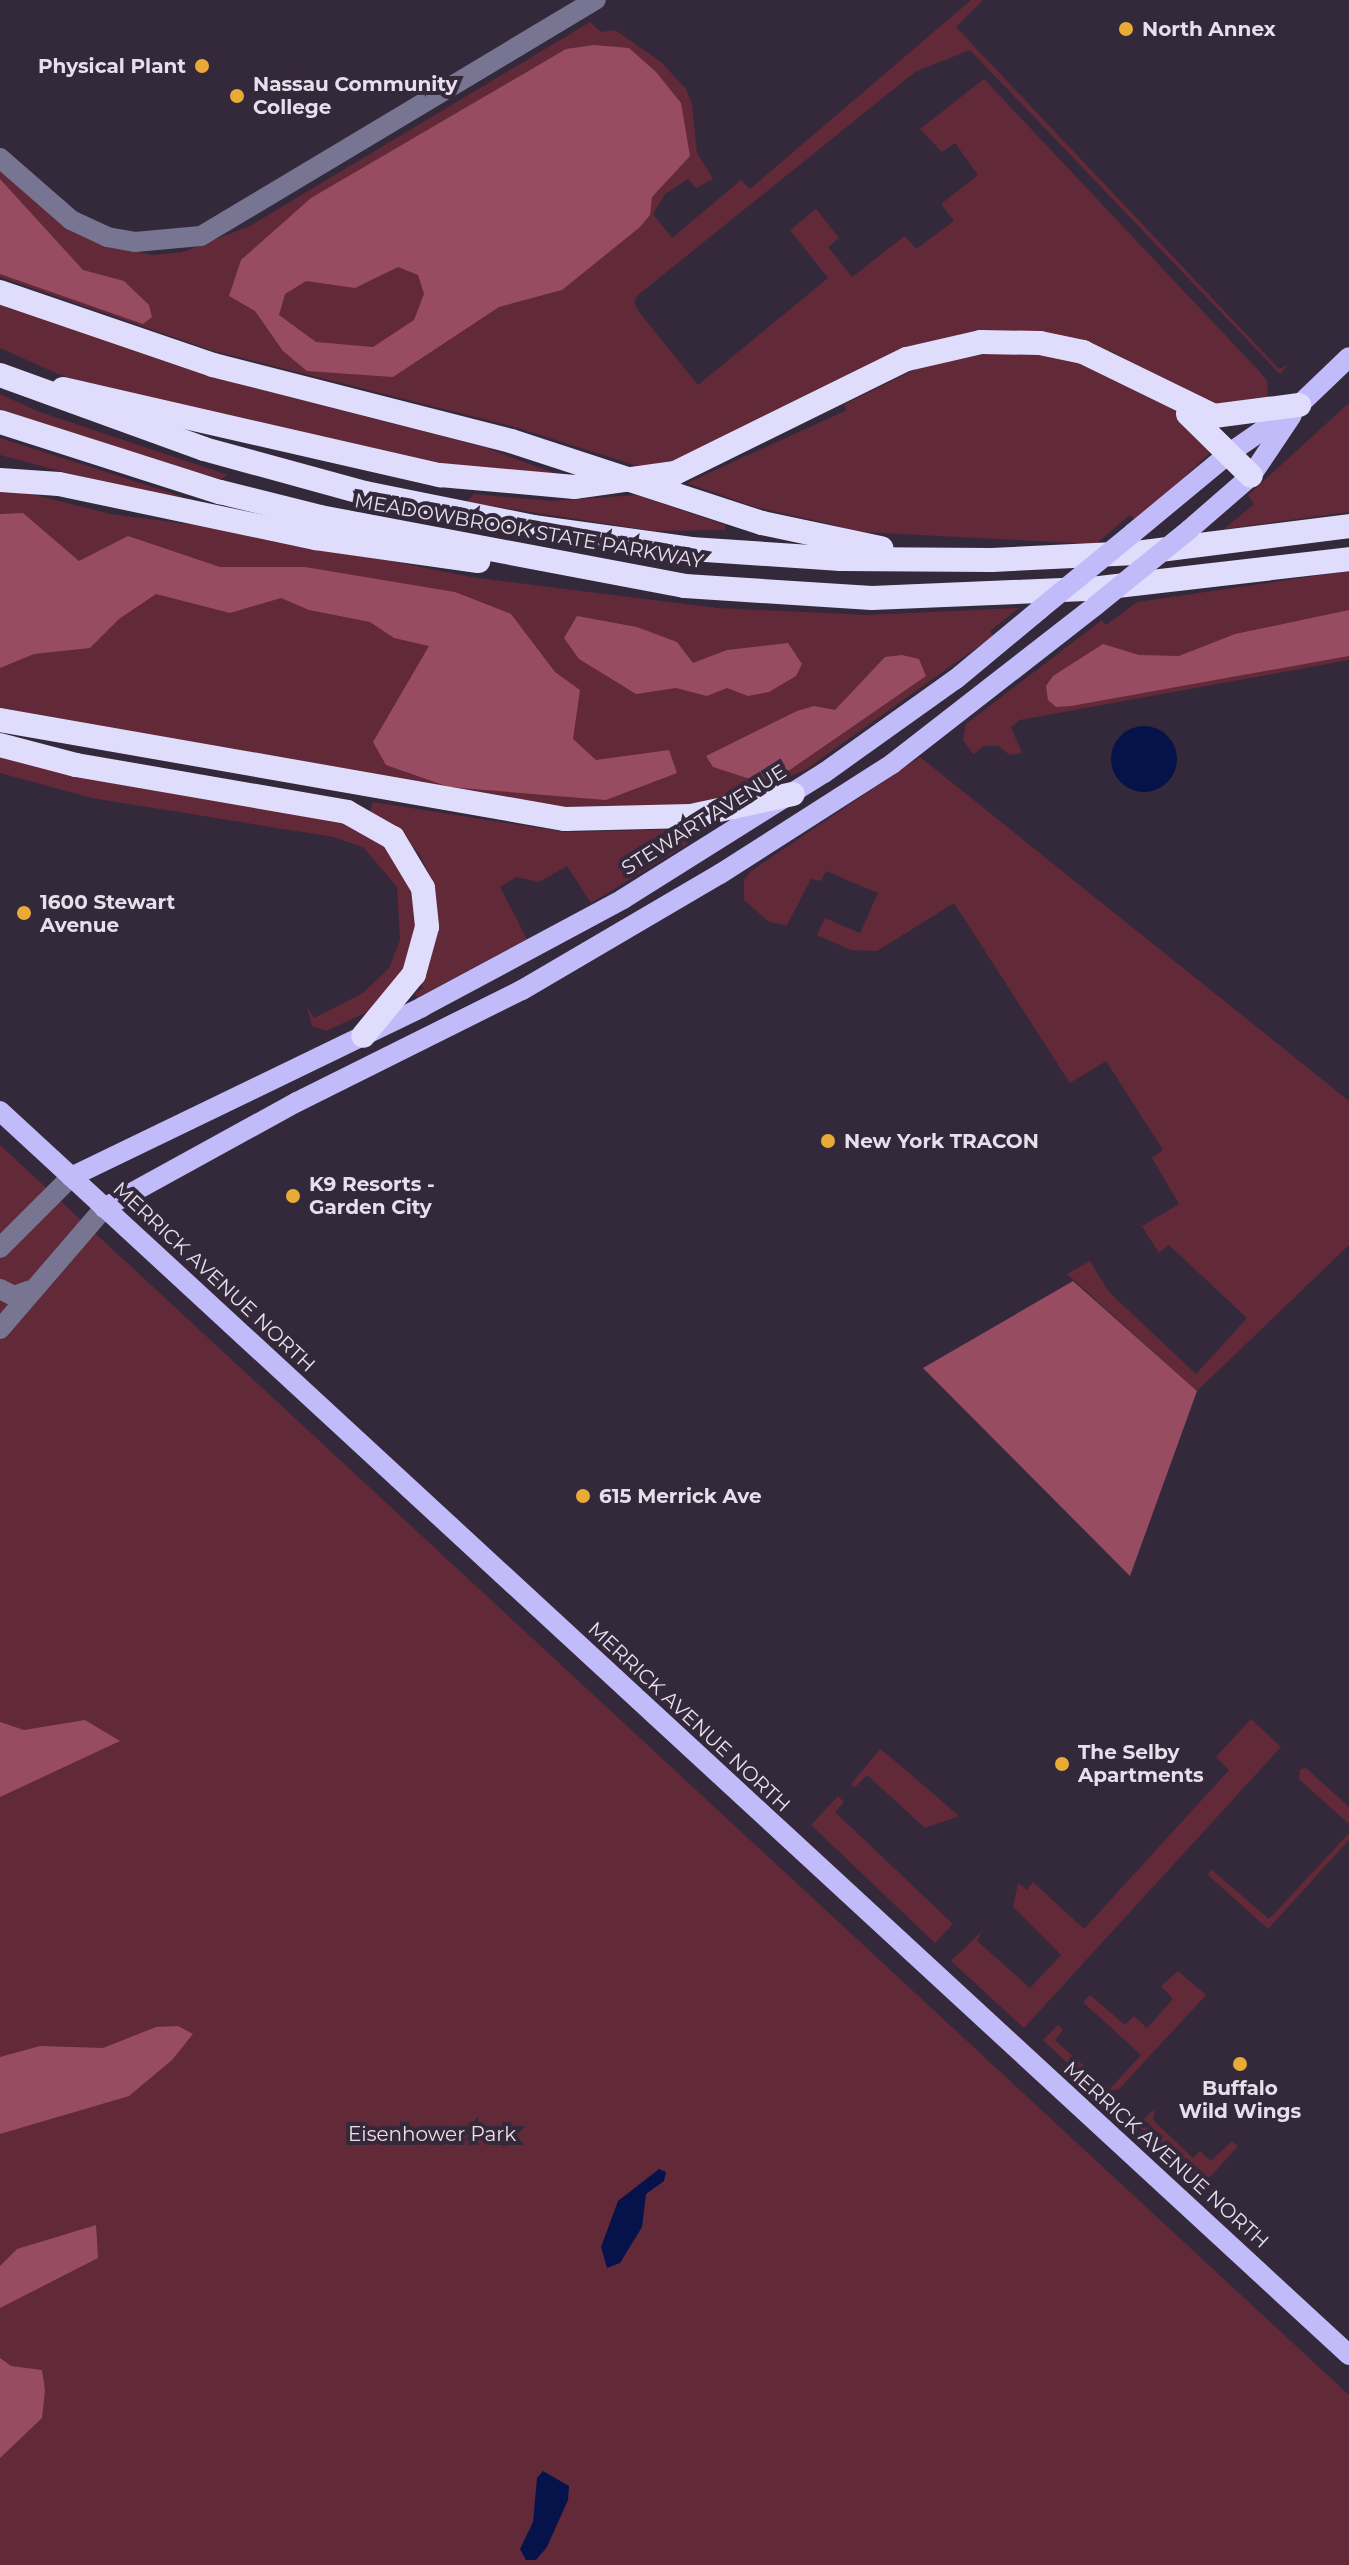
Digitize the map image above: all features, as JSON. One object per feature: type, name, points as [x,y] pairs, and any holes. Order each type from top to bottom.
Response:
[{"type":"highway","points":[[0,292],[176,353],[511,441],[762,523],[942,561]]},
{"type":"highway","points":[[7,378],[96,394],[213,427],[440,475],[574,487],[675,473],[907,359],[961,344],[1018,341],[1063,347],[1114,364],[1214,416],[1299,405]]},
{"type":"highway","name":"MEADOWBROOK STATE PARKWAY","points":[[7,378],[257,465],[466,515],[691,549],[942,561],[1136,553],[1349,526]]},
{"type":"highway","points":[[1155,386],[1231,452],[1251,476]]},
{"type":"highway","name":"MEADOWBROOK STATE PARKWAY","points":[[0,422],[220,492],[560,565],[685,586],[872,598],[1106,588],[1349,559]]},
{"type":"highway","points":[[0,465],[59,484],[404,552],[560,565]]},
{"type":"highway","points":[[0,480],[59,484]]},
{"type":"highway","points":[[0,720],[565,819],[691,816],[793,794]]},
{"type":"highway","points":[[0,745],[76,765],[347,812],[393,838],[423,888],[427,927],[414,974],[363,1036]]},
{"type":"main road","name":"STEWART AVENUE","points":[[71,1177],[422,1007],[534,949],[699,854],[793,794],[956,679],[1231,452],[1299,405],[1349,357]]},
{"type":"main road","name":"STEWART AVENUE","points":[[104,1208],[284,1109],[522,990],[720,874],[892,764],[1095,606],[1251,476],[1299,405]]},
{"type":"main road","points":[[699,854],[720,874]]},
{"type":"main road","points":[[695,889],[699,854]]},
{"type":"main road","points":[[522,990],[534,949]]},
{"type":"main road","points":[[422,1007],[459,1023]]},
{"type":"main road","name":"MERRICK AVENUE NORTH","points":[[0,1111],[1349,2355]]},
{"type":"street","points":[[0,158],[71,220],[107,237],[135,242],[201,236],[596,0]]},
{"type":"street","points":[[0,1248],[71,1177]]},
{"type":"street","points":[[0,1329],[28,1291],[104,1208]]},
{"type":"street","points":[[0,1289],[14,1296],[28,1291]]},
{"type":"green space","points":[[971,0],[983,0],[956,27],[1279,369],[1288,365],[1280,374],[970,50],[915,72],[638,295],[634,302],[639,312],[698,385],[828,278],[790,230],[816,209],[839,238],[828,247],[852,277],[905,236],[916,249],[954,221],[941,204],[978,175],[955,143],[942,152],[920,129],[984,79],[1259,371],[1267,381],[1268,397],[1213,412],[1113,352],[1067,340],[912,345],[706,452],[650,470],[515,427],[214,351],[0,277],[0,169],[124,249],[153,255],[183,252],[250,226],[590,22],[601,32],[615,30],[661,62],[686,89],[692,105],[697,153],[713,179],[696,188],[688,179],[665,194],[653,214],[672,238],[741,180],[750,189]]},
{"type":"green space","points":[[0,302],[250,387],[484,447],[573,480],[385,456],[160,408],[58,374],[0,348]]},
{"type":"green space","points":[[998,352],[1041,353],[1081,363],[1172,408],[1212,440],[1213,450],[1137,521],[1130,515],[1096,544],[841,531],[839,526],[755,507],[687,483],[847,410],[843,405],[922,366]]},
{"type":"green space","points":[[0,394],[37,411],[228,475],[221,479],[134,455],[0,409]]},
{"type":"green space","points":[[1349,403],[1349,512],[1224,529],[1254,504],[1248,495]]},
{"type":"green space","points":[[0,438],[181,496],[179,503],[0,455]]},
{"type":"green space","points":[[0,486],[111,514],[248,532],[471,577],[717,608],[868,615],[1019,608],[990,631],[993,636],[805,770],[736,801],[593,814],[0,712]]},
{"type":"green space","points":[[474,494],[551,501],[637,495],[725,525],[725,530],[654,531],[466,502]]},
{"type":"green space","points":[[1349,571],[1349,660],[1020,720],[1011,727],[1022,753],[1010,755],[998,746],[984,746],[973,754],[963,740],[966,724],[1102,620],[1106,625],[1137,602]]},
{"type":"green space","points":[[0,756],[340,818],[396,853],[414,887],[419,927],[410,964],[370,1011],[326,1031],[312,1026],[307,1006],[314,1018],[363,993],[389,968],[400,940],[397,887],[363,847],[333,837],[92,798],[0,773]]},
{"type":"green space","points":[[920,757],[1349,1101],[1349,1245],[1197,1391],[1067,1274],[1090,1261],[1109,1292],[1196,1374],[1247,1318],[1169,1245],[1159,1253],[1142,1226],[1179,1204],[1152,1158],[1163,1150],[1106,1061],[1070,1083],[954,903],[877,951],[851,950],[817,935],[825,918],[860,933],[878,893],[826,871],[821,881],[811,879],[787,925],[769,922],[744,900],[744,880],[751,871]]},
{"type":"green space","points":[[373,802],[565,832],[692,829],[689,843],[591,903],[567,866],[539,882],[516,877],[500,887],[527,939],[417,998],[415,993],[424,988],[418,982],[434,886],[420,855],[394,825],[370,811]]},
{"type":"green space","name":"Eisenhower Park","points":[[0,1145],[1349,2395],[1349,2565],[0,2565]]},
{"type":"green space","points":[[1251,1719],[1281,1747],[1024,2028],[951,1961],[982,1931],[977,1941],[1030,1988],[1061,1955],[1013,1907],[1018,1883],[1027,1890],[1033,1882],[1084,1929],[1229,1770],[1216,1757]]},
{"type":"green space","points":[[880,1749],[959,1816],[925,1828],[867,1775],[855,1787],[851,1784]]},
{"type":"green space","points":[[1306,1768],[1349,1807],[1349,1824],[1299,1779],[1300,1769]]},
{"type":"green space","points":[[838,1796],[844,1802],[835,1812],[953,1924],[935,1943],[811,1825]]},
{"type":"green space","points":[[1349,1833],[1349,1840],[1268,1929],[1208,1875],[1211,1869],[1269,1919]]},
{"type":"green space","points":[[1178,1971],[1206,1995],[1108,2101],[1043,2040],[1058,2025],[1063,2030],[1055,2040],[1110,2089],[1141,2055],[1083,2002],[1090,1995],[1125,2025],[1134,2016],[1147,2028],[1173,1999],[1161,1986]]},
{"type":"green space","points":[[1155,2108],[1153,2120],[1193,2158],[1200,2151],[1211,2161],[1232,2141],[1238,2146],[1210,2177],[1195,2181],[1138,2126]]},
{"type":"shaded area","points":[[594,45],[629,48],[656,72],[681,103],[690,156],[652,197],[650,215],[640,227],[562,290],[499,307],[393,377],[307,371],[283,351],[255,311],[229,296],[241,260],[311,198],[566,49]],"holes":[[[398,267],[418,275],[424,294],[414,320],[373,347],[316,342],[279,315],[285,294],[306,281],[355,288]]]},
{"type":"shaded area","points":[[0,179],[83,270],[124,281],[149,305],[152,317],[143,324],[0,274]]},
{"type":"shaded area","points":[[23,513],[79,561],[128,536],[220,567],[305,567],[455,592],[511,614],[555,672],[580,690],[573,739],[596,760],[669,750],[677,773],[606,800],[449,787],[386,765],[373,742],[429,646],[394,638],[370,622],[309,610],[281,598],[230,613],[156,594],[119,619],[90,648],[34,654],[0,668],[0,514]]},
{"type":"shaded area","points":[[1349,610],[1349,656],[1071,706],[1056,707],[1048,700],[1046,686],[1053,676],[1103,644],[1139,655],[1179,656],[1235,634]]},
{"type":"shaded area","points":[[577,616],[637,627],[677,642],[693,663],[727,650],[788,643],[802,664],[796,676],[769,692],[748,696],[727,688],[707,696],[676,688],[636,694],[579,659],[564,638]]},
{"type":"shaded area","points":[[902,655],[919,659],[926,676],[778,778],[756,781],[713,767],[706,756],[797,711],[814,706],[835,710],[885,657]]},
{"type":"shaded area","points":[[1150,726],[1168,735],[1175,746],[1175,772],[1168,783],[1157,790],[1138,792],[1125,787],[1116,778],[1111,753],[1116,740],[1125,731]]},
{"type":"shaded area","points":[[1073,1281],[1197,1391],[1130,1576],[923,1368]]},
{"type":"shaded area","points":[[85,1720],[120,1741],[0,1797],[0,1722],[24,1730]]},
{"type":"shaded area","points":[[178,2026],[193,2034],[172,2060],[129,2096],[0,2134],[0,2057],[40,2046],[103,2048],[156,2027]]},
{"type":"shaded area","points":[[659,2169],[666,2172],[664,2181],[646,2194],[642,2227],[620,2263],[607,2268],[601,2247],[618,2201]]},
{"type":"shaded area","points":[[96,2225],[98,2258],[0,2308],[0,2266],[17,2249]]},
{"type":"shaded area","points":[[0,2358],[11,2366],[42,2370],[45,2390],[42,2418],[0,2458]]},
{"type":"shaded area","points":[[543,2471],[569,2486],[568,2500],[547,2547],[536,2560],[526,2560],[520,2549],[533,2522],[537,2478]]},
{"type":"place","name":"North Annex","points":[[1126,29]]},
{"type":"place","name":"Physical Plant","points":[[202,66]]},
{"type":"place","name":"Nassau Community College","points":[[237,96]]},
{"type":"place","name":"1600 Stewart Avenue","points":[[24,913]]},
{"type":"place","name":"New York TRACON","points":[[828,1141]]},
{"type":"place","name":"K9 Resorts - Garden City","points":[[293,1196]]},
{"type":"place","name":"615 Merrick Ave","points":[[583,1496]]},
{"type":"place","name":"The Selby Apartments","points":[[1062,1764]]},
{"type":"place","name":"Buffalo Wild Wings","points":[[1240,2064]]}]
